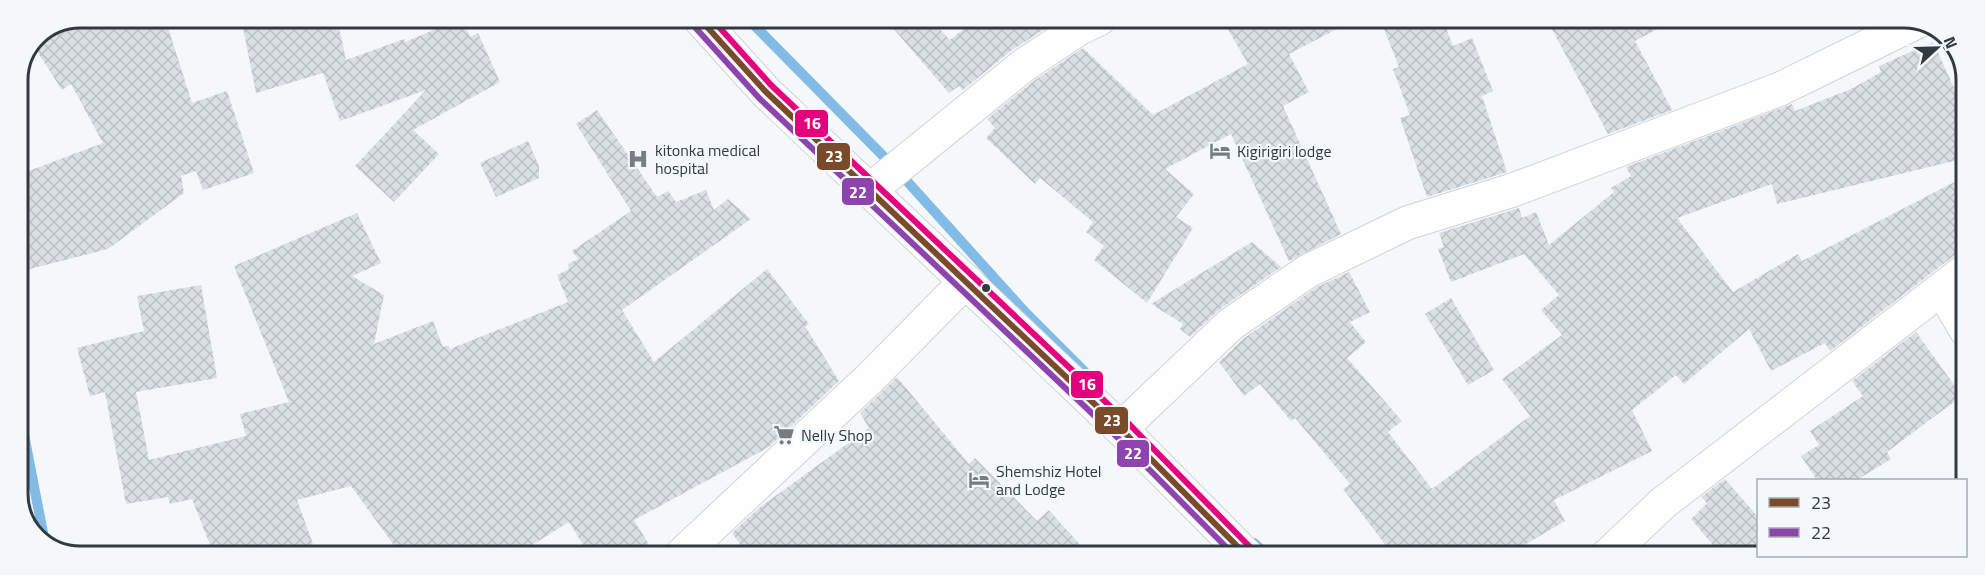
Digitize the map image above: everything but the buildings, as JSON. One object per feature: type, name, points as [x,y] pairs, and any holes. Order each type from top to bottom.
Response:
[{"type":"street","points":[[708,28],[765,91],[1124,432],[1229,546]]},
{"type":"street","points":[[870,190],[1024,65],[1080,28]]},
{"type":"street","points":[[1124,432],[1131,420],[1231,324],[1308,271],[1407,222],[1513,189],[1780,89],[1905,28]]},
{"type":"street","points":[[1618,546],[1663,503],[1954,280]]},
{"type":"street","points":[[691,546],[868,379],[966,281]]},
{"type":"waterway","points":[[757,28],[896,169],[1025,312],[1085,372]]},
{"type":"waterway","points":[[29,460],[42,529]]},
{"type":"waterway","points":[[1254,543],[1257,546]]},
{"type":"transit line","name":"22","points":[[696,28],[759,98],[1118,438],[1225,546]]},
{"type":"transit line","name":"23","points":[[708,28],[765,91],[1124,432],[1237,546]]},
{"type":"transit line","name":"16","points":[[720,28],[771,85],[1130,425],[1249,546]]},
{"type":"place","name":"Kigirigiri lodge","points":[[1220,151]]},
{"type":"place","name":"kitonka medical hospital","points":[[638,159]]},
{"type":"place","name":"Nelly Shop","points":[[784,435]]},
{"type":"place","name":"Shemshiz Hotel and Lodge","points":[[979,480]]}]
